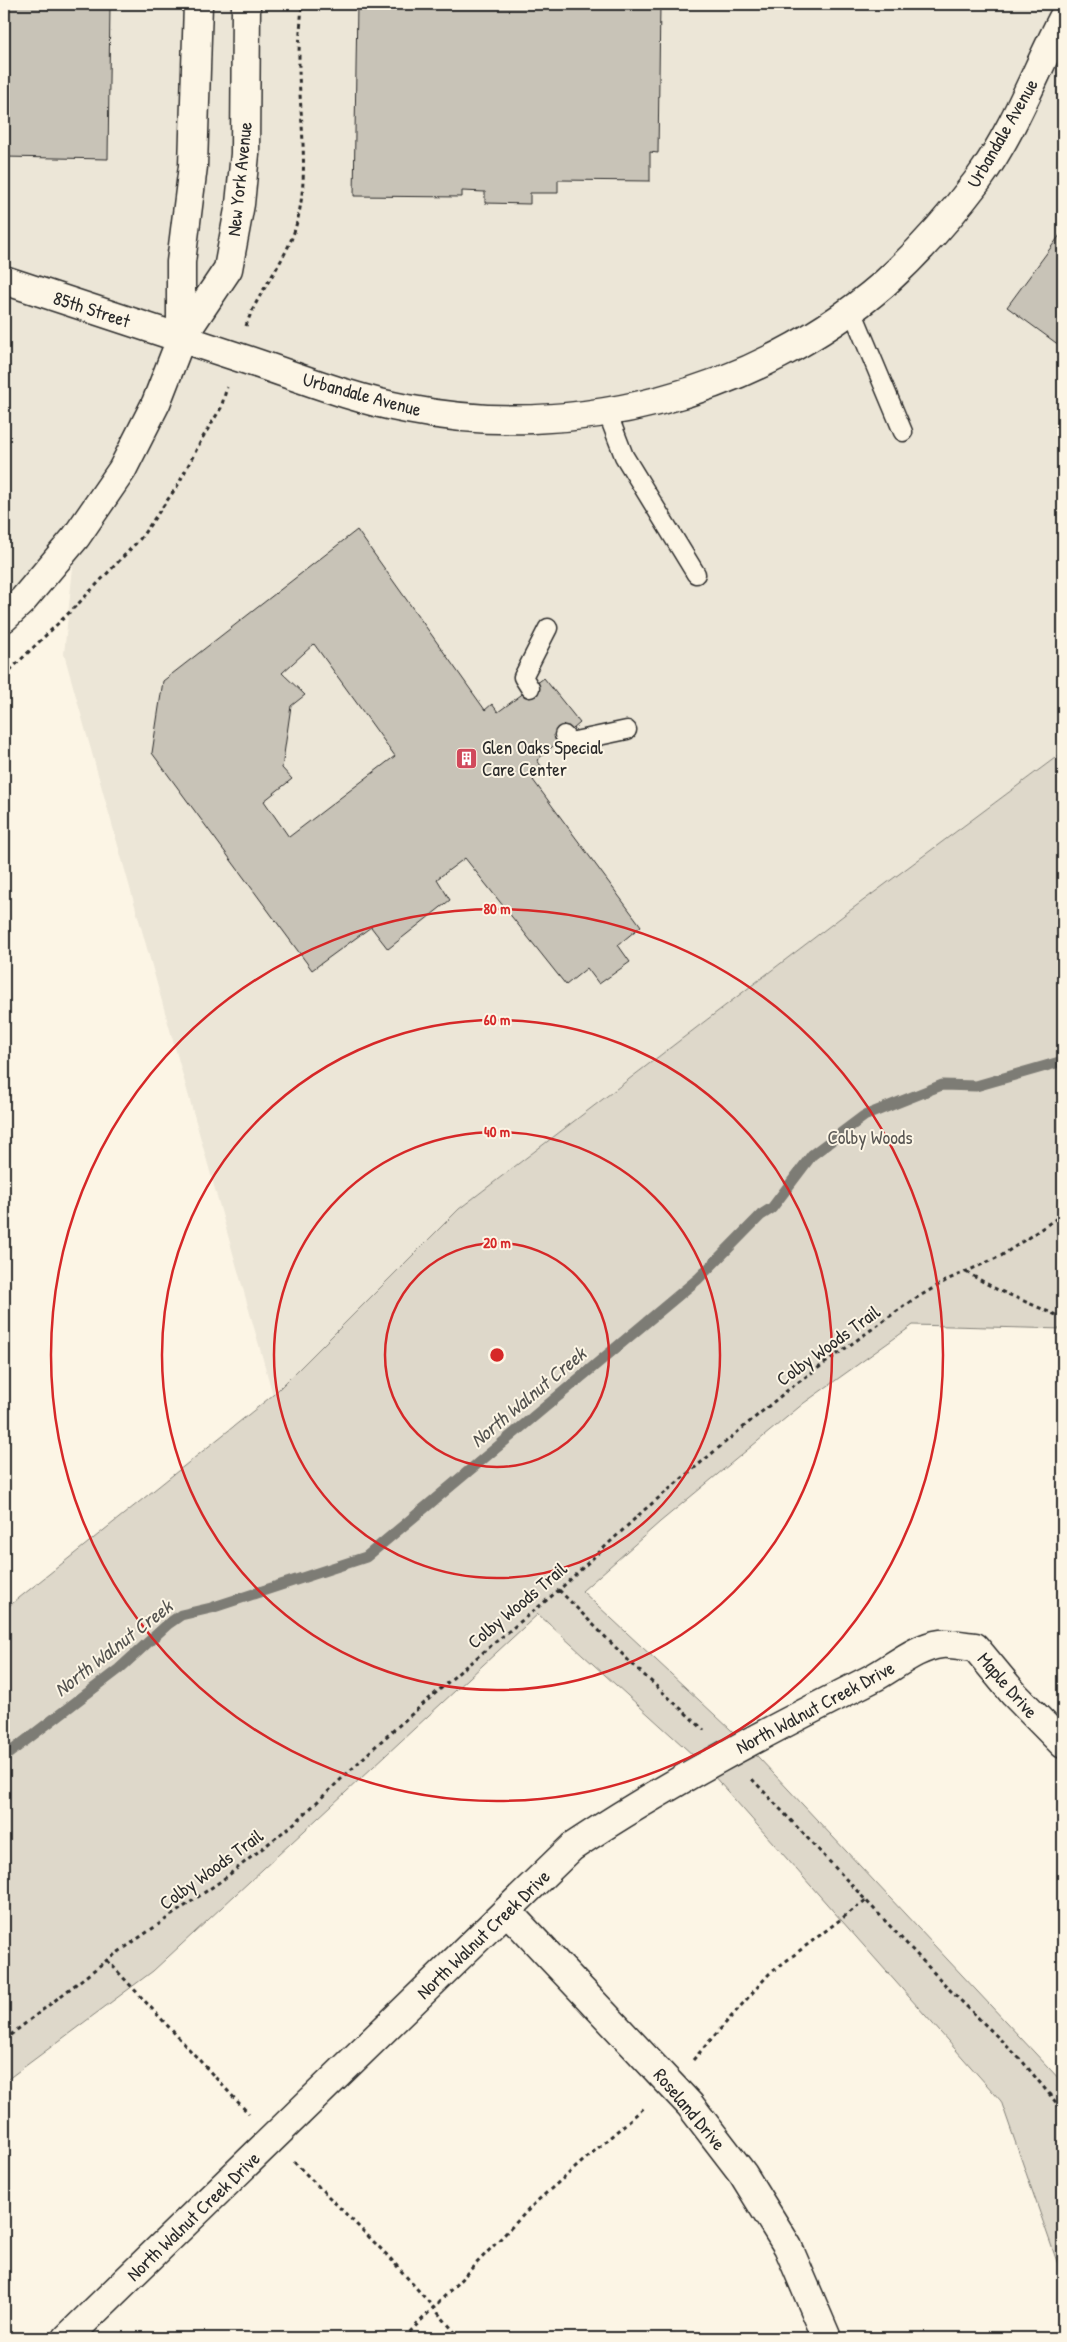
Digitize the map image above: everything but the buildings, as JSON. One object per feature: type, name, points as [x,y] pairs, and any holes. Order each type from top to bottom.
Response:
[{"type":"street","name":"New York Avenue","points":[[181,339],[181,262],[192,166],[198,4]]},
{"type":"street","name":"New York Avenue","points":[[4,618],[76,537],[122,470],[156,403],[181,339],[228,269],[240,204],[245,154],[246,4]]},
{"type":"street","name":"Urbandale Avenue","points":[[181,339],[338,391],[406,409],[478,418],[548,419],[623,410],[699,390],[758,364],[825,328],[884,284],[936,232],[980,177],[1020,110],[1063,18]]},
{"type":"street","name":"85th Street","points":[[4,280],[181,339]]},
{"type":"street","name":"North Walnut Creek Drive","points":[[67,2338],[572,1847],[626,1811],[726,1754],[878,1676],[916,1652],[940,1644],[975,1646]]},
{"type":"street","name":"Maple Drive","points":[[975,1646],[1014,1694],[1063,1744]]},
{"type":"street","name":"Roseland Drive","points":[[507,1911],[690,2105],[743,2174],[788,2247],[827,2338]]},
{"type":"lane","points":[[851,308],[903,432]]},
{"type":"lane","points":[[606,412],[624,456],[696,574]]},
{"type":"lane","points":[[530,688],[522,677],[548,628]]},
{"type":"lane","points":[[564,735],[570,742],[627,730]]},
{"type":"path","name":"Colby Woods Trail","points":[[4,2040],[107,1960],[221,1881],[297,1821],[407,1718],[559,1590],[643,1512],[789,1389],[911,1301],[965,1272],[1001,1256],[1063,1214]]},
{"type":"path","points":[[965,1272],[996,1289],[1063,1318]]},
{"type":"path","points":[[559,1590],[631,1663],[709,1734],[951,1991],[1023,2062],[1063,2112]]},
{"type":"path","points":[[404,2338],[536,2202],[671,2084],[769,1974],[828,1927],[866,1900]]},
{"type":"shaded area","points":[[4,4],[1063,4],[1063,752],[848,912],[459,1209],[273,1395],[64,654],[76,538],[4,618]]},
{"type":"green space","name":"Colby Woods","points":[[1063,752],[1063,1329],[913,1325],[804,1403],[660,1522],[582,1591],[745,1743],[1063,2083],[1063,2279],[1001,2101],[705,1766],[538,1614],[153,1971],[4,2082],[4,1610],[273,1395],[459,1209],[848,912]]},
{"type":"waterway","name":"North Walnut Creek","points":[[4,1757],[119,1669],[168,1624],[181,1615],[211,1608],[366,1557],[698,1279],[761,1215],[772,1208],[812,1155],[864,1116],[942,1085],[976,1086],[1063,1061]]},
{"type":"place","name":"Glen Oaks Special Care Center","points":[[466,758]]}]
